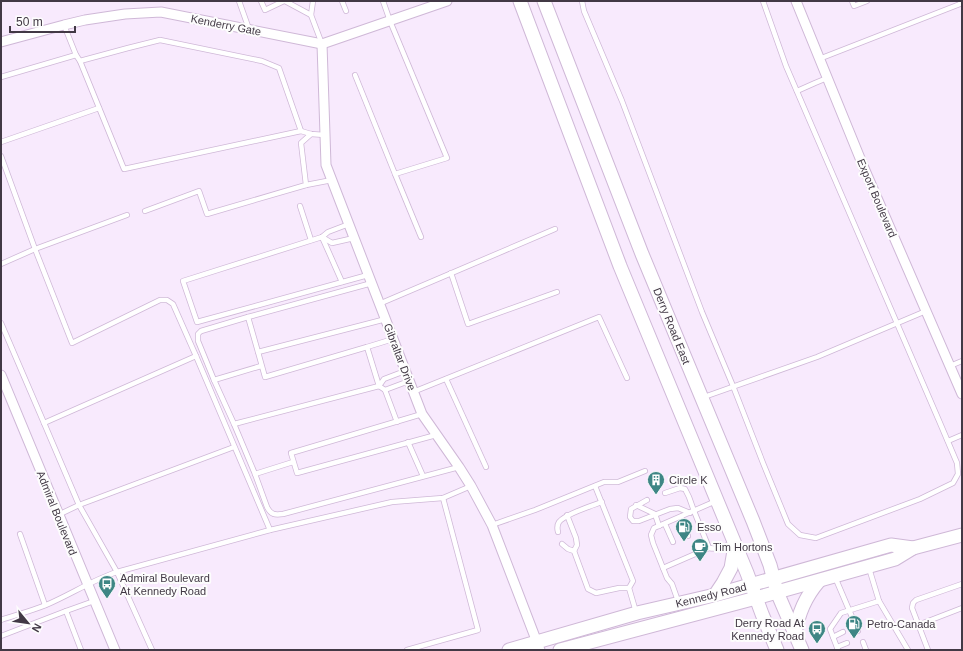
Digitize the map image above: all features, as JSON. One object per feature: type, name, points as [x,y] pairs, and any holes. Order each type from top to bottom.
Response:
[{"type":"main road","points":[[520,1],[620,266],[777,650]]},
{"type":"main road","name":"Derry Road East","points":[[544,1],[642,254],[753,521],[774,578],[777,592],[802,650]]},
{"type":"main road","points":[[552,23],[554,1]]},
{"type":"main road","name":"Kennedy Road","points":[[560,650],[868,567],[895,559],[913,548],[962,535]]},
{"type":"main road","points":[[715,594],[731,568],[734,543]]},
{"type":"main road","name":"Kennedy Road","points":[[509,650],[538,646],[637,613],[715,594],[890,545],[913,548]]},
{"type":"main road","points":[[795,634],[803,605],[819,581]]},
{"type":"street","points":[[322,44],[447,1]]},
{"type":"street","name":"Export Boulevard","points":[[796,1],[864,168],[962,394]]},
{"type":"street","name":"Kenderry Gate","points":[[1,42],[64,25],[125,14],[161,12],[322,44]]},
{"type":"street","name":"Gibraltar Drive","points":[[322,44],[326,165],[422,414],[471,486],[492,525],[538,646]]},
{"type":"street","name":"Admiral Boulevard","points":[[1,375],[115,650]]},
{"type":"lane","points":[[239,1],[249,29]]},
{"type":"lane","points":[[261,1],[265,10],[284,1],[311,15]]},
{"type":"lane","points":[[313,1],[311,15],[322,44]]},
{"type":"lane","points":[[342,1],[346,11]]},
{"type":"lane","points":[[383,1],[447,158],[395,174]]},
{"type":"lane","points":[[582,1],[584,11],[622,102],[702,312],[788,524],[800,535],[816,538],[920,500],[953,483],[958,474],[956,463],[948,441],[786,66],[763,1]]},
{"type":"lane","points":[[852,1],[854,6],[866,1]]},
{"type":"lane","points":[[819,59],[960,4],[961,1]]},
{"type":"lane","points":[[64,25],[124,169],[301,131],[311,134],[325,135]]},
{"type":"lane","points":[[80,61],[160,40],[262,61],[279,68],[301,131]]},
{"type":"lane","points":[[1,77],[76,55]]},
{"type":"lane","points":[[354,75],[421,237]]},
{"type":"lane","points":[[797,91],[827,78]]},
{"type":"lane","points":[[1,142],[99,108]]},
{"type":"lane","points":[[306,185],[301,143],[311,134]]},
{"type":"lane","points":[[1,156],[35,249],[72,343],[160,300],[167,300],[172,304],[196,356],[270,530]]},
{"type":"lane","points":[[145,211],[199,191],[207,214],[306,185],[332,180]]},
{"type":"lane","points":[[300,206],[312,240]]},
{"type":"lane","points":[[1,264],[35,249],[127,215]]},
{"type":"lane","points":[[349,224],[328,232],[322,237],[183,281],[197,322],[342,282],[370,279]]},
{"type":"lane","points":[[379,304],[555,230]]},
{"type":"lane","points":[[322,237],[332,243],[354,238]]},
{"type":"lane","points":[[322,237],[342,282]]},
{"type":"lane","points":[[451,273],[468,324],[557,292]]},
{"type":"lane","points":[[370,279],[206,329],[198,334],[198,341],[255,474],[267,507],[272,514],[283,514],[458,467]]},
{"type":"lane","points":[[702,398],[817,357],[926,311]]},
{"type":"lane","points":[[248,317],[265,376],[393,339]]},
{"type":"lane","points":[[413,392],[599,317],[628,378]]},
{"type":"lane","points":[[258,352],[386,319]]},
{"type":"lane","points":[[1,323],[79,505],[117,572],[152,650]]},
{"type":"lane","points":[[366,347],[379,386],[385,390],[397,422]]},
{"type":"lane","points":[[44,423],[196,356]]},
{"type":"lane","points":[[950,366],[962,361]]},
{"type":"lane","points":[[214,380],[261,366]]},
{"type":"lane","points":[[234,424],[379,386],[384,379],[405,371]]},
{"type":"lane","points":[[446,379],[486,467]]},
{"type":"lane","points":[[385,390],[409,381]]},
{"type":"lane","points":[[422,414],[291,453],[297,473],[436,435]]},
{"type":"lane","points":[[948,441],[962,435]]},
{"type":"lane","points":[[408,442],[423,476]]},
{"type":"lane","points":[[58,515],[79,505],[234,447]]},
{"type":"lane","points":[[255,474],[293,462]]},
{"type":"lane","points":[[492,525],[536,510],[604,482],[618,482],[645,471]]},
{"type":"lane","points":[[1,620],[45,605],[102,577],[117,572],[270,530],[392,502],[443,498],[471,486]]},
{"type":"lane","points":[[594,486],[602,502],[633,581],[629,588],[637,613]]},
{"type":"lane","points":[[665,493],[680,488],[685,489],[689,496],[692,512],[710,548]]},
{"type":"lane","points":[[407,650],[478,630],[443,498]]},
{"type":"lane","points":[[647,500],[631,508],[630,517],[633,521],[638,521],[670,509],[678,508],[692,512]]},
{"type":"lane","points":[[678,603],[672,584],[667,578],[651,535],[654,528],[717,501]]},
{"type":"lane","points":[[558,532],[557,527],[560,521],[568,515],[602,502]]},
{"type":"lane","points":[[636,505],[655,514],[659,526]]},
{"type":"lane","points":[[568,515],[576,538],[577,545],[574,551],[588,589],[596,593],[619,588],[629,588]]},
{"type":"lane","points":[[681,517],[688,536]]},
{"type":"lane","points":[[665,524],[673,542]]},
{"type":"lane","points":[[20,534],[45,605]]},
{"type":"lane","points":[[663,568],[710,548],[714,549],[724,547],[734,543]]},
{"type":"lane","points":[[562,544],[568,549],[574,551]]},
{"type":"lane","points":[[693,549],[695,555]]},
{"type":"lane","points":[[678,554],[681,560]]},
{"type":"lane","points":[[868,567],[879,601],[908,650]]},
{"type":"lane","points":[[834,576],[857,629],[850,629]]},
{"type":"lane","points":[[928,650],[912,608],[913,603],[916,600],[962,584]]},
{"type":"lane","points":[[1,636],[94,601]]},
{"type":"lane","points":[[847,643],[838,649],[830,629],[841,613],[879,601]]},
{"type":"lane","points":[[918,625],[962,608]]},
{"type":"lane","points":[[66,611],[81,650]]},
{"type":"lane","points":[[833,637],[843,632]]},
{"type":"lane","points":[[863,642],[864,649]]},
{"type":"place","name":"Circle K","points":[[656,495]]},
{"type":"place","name":"Esso","points":[[684,542]]},
{"type":"place","name":"Tim Hortons","points":[[700,562]]},
{"type":"place","name":"Admiral Boulevard At Kennedy Road","points":[[107,599]]},
{"type":"place","name":"Petro-Canada","points":[[854,639]]},
{"type":"place","name":"Derry Road At Kennedy Road","points":[[817,644]]}]
